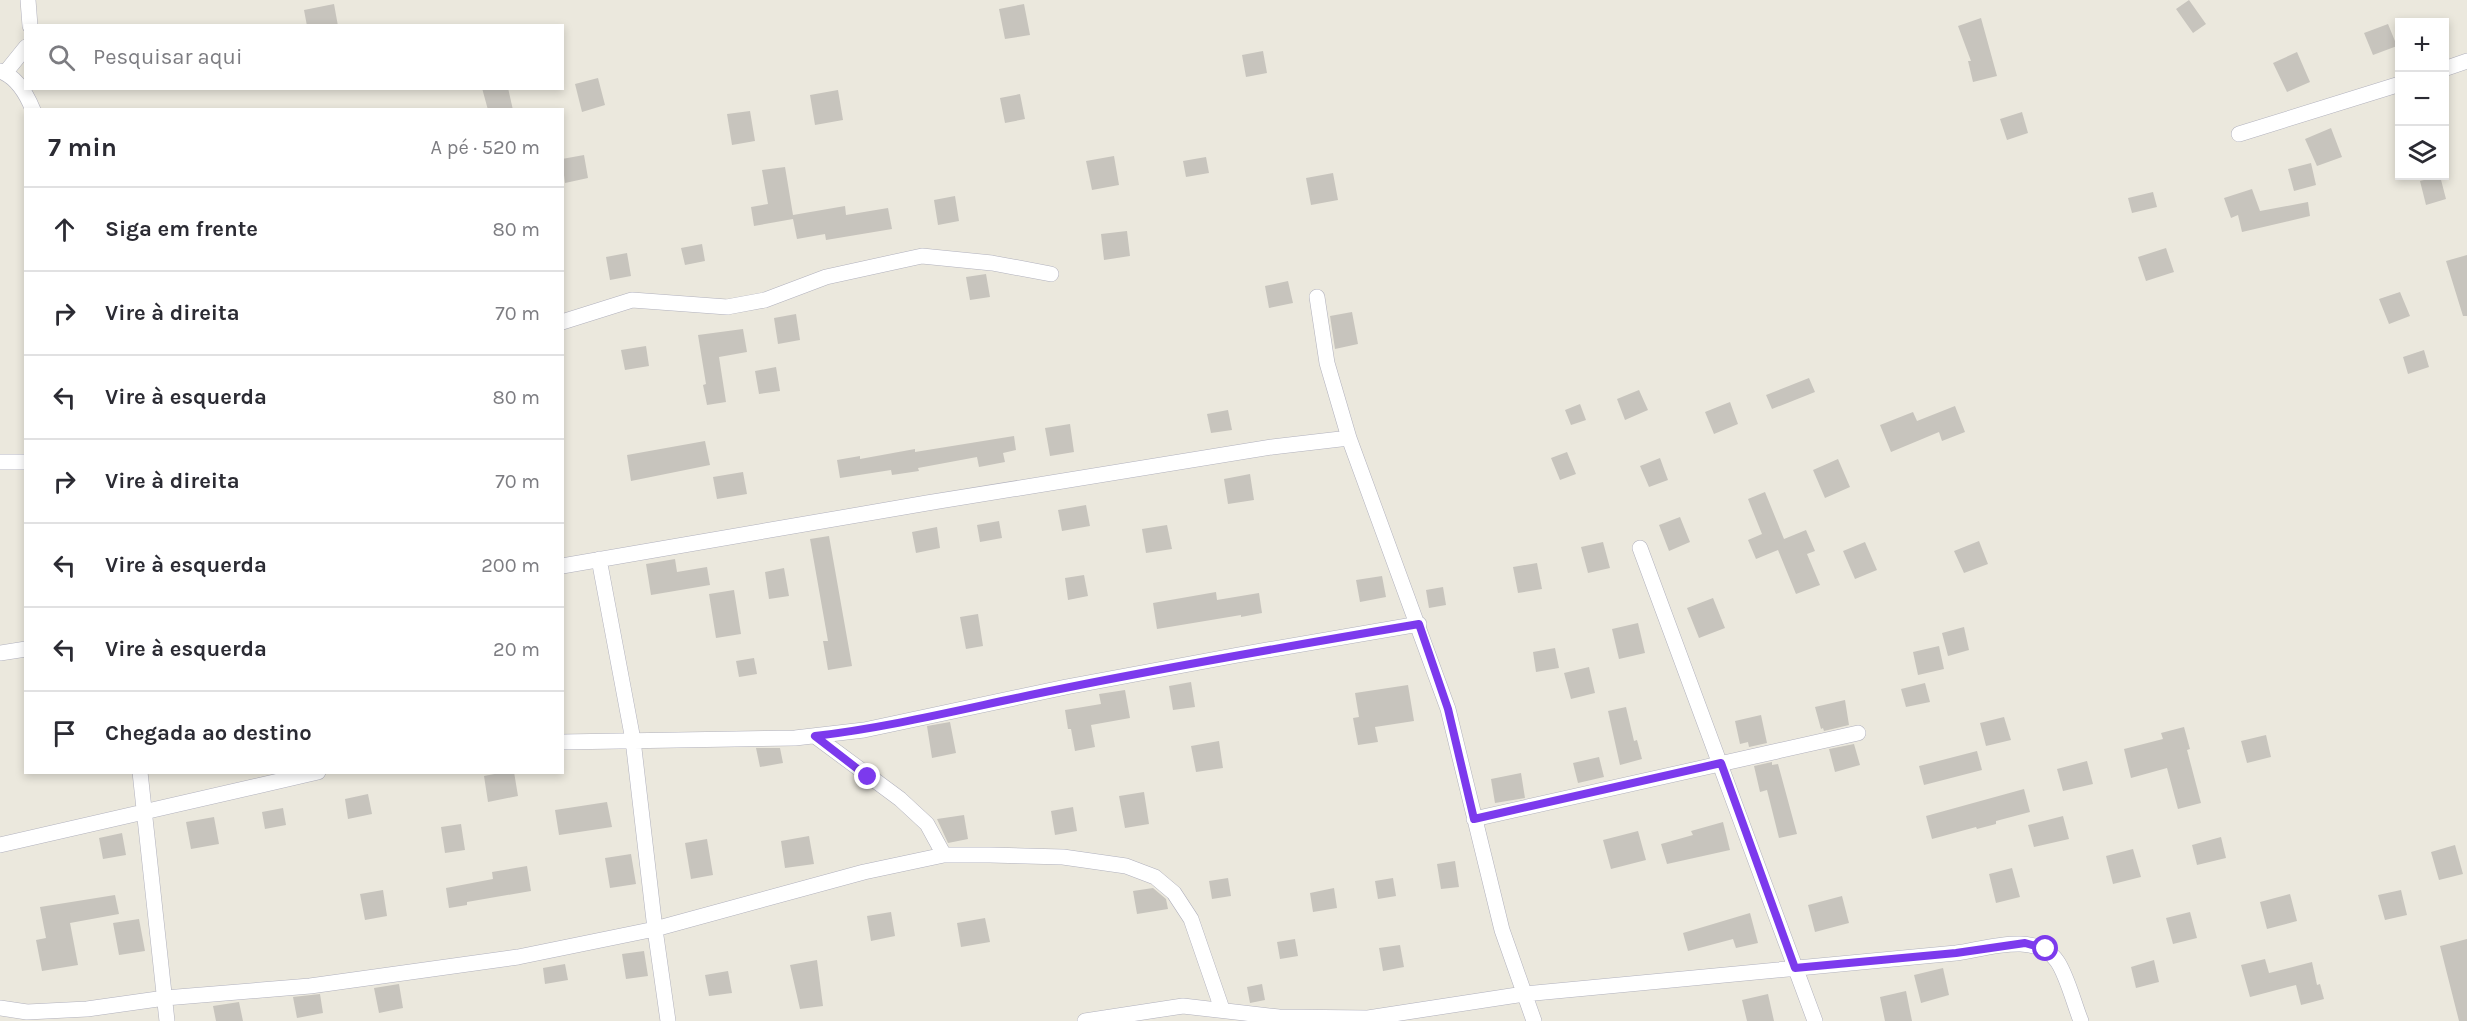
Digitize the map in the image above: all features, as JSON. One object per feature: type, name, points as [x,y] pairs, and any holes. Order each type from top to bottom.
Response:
[{"type":"street","points":[[28,0],[30,24]]},
{"type":"street","points":[[24,49],[2,72],[25,91],[32,108]]},
{"type":"street","points":[[2449,68],[2467,61]]},
{"type":"street","points":[[2239,134],[2395,86]]},
{"type":"street","points":[[564,321],[632,300],[727,307],[765,300],[826,277],[922,256],[992,262],[1052,274]]},
{"type":"street","points":[[1317,297],[1327,363],[1349,438],[1419,624],[1448,709],[1502,930],[1534,1021]]},
{"type":"street","points":[[564,566],[971,495],[1272,447],[1349,438]]},
{"type":"street","points":[[0,462],[24,462]]},
{"type":"street","points":[[1640,548],[1815,1021]]},
{"type":"street","points":[[599,559],[633,740],[668,1021]]},
{"type":"street","points":[[564,742],[795,738],[864,730],[1066,687],[1419,624]]},
{"type":"street","points":[[0,653],[24,650]]},
{"type":"street","points":[[1474,819],[1858,733]]},
{"type":"street","points":[[815,736],[900,799],[927,824],[944,855]]},
{"type":"street","points":[[141,774],[167,1021]]},
{"type":"street","points":[[0,845],[309,774]]},
{"type":"street","points":[[0,1008],[27,1012],[87,1009],[165,998],[309,986],[519,957],[655,928],[864,872],[944,855],[1063,857],[1126,866],[1155,877],[1174,893],[1191,919],[1222,1009]]},
{"type":"street","points":[[1085,1021],[1183,1006],[1279,1017],[1368,1018],[1524,994],[1956,953],[2025,943],[2046,949],[2058,961],[2081,1021]]},
{"type":"building","points":[[2189,0],[2206,24],[2193,33],[2176,9]]},
{"type":"building","points":[[334,4],[338,24],[307,24],[304,10]]},
{"type":"building","points":[[1024,4],[1030,35],[1005,39],[999,9]]},
{"type":"building","points":[[1981,18],[1997,76],[1973,82],[1968,61],[1971,61],[1958,26]]},
{"type":"building","points":[[2388,24],[2395,47],[2373,55],[2364,33]]},
{"type":"building","points":[[1263,51],[1267,73],[1246,77],[1242,55]]},
{"type":"building","points":[[2297,52],[2310,82],[2287,92],[2273,63]]},
{"type":"building","points":[[598,78],[605,105],[582,112],[575,84]]},
{"type":"building","points":[[483,90],[508,90],[513,108],[487,108]]},
{"type":"building","points":[[838,90],[843,120],[815,125],[810,95]]},
{"type":"building","points":[[1020,94],[1025,119],[1005,123],[1000,98]]},
{"type":"building","points":[[750,111],[755,141],[732,145],[727,114]]},
{"type":"building","points":[[2022,112],[2028,133],[2007,140],[2000,119]]},
{"type":"building","points":[[2331,128],[2342,157],[2317,166],[2305,139]]},
{"type":"building","points":[[584,155],[588,178],[565,183],[564,159]]},
{"type":"building","points":[[1114,156],[1119,185],[1092,190],[1086,161]]},
{"type":"building","points":[[1206,157],[1209,173],[1186,177],[1183,161]]},
{"type":"building","points":[[2311,163],[2316,185],[2294,191],[2288,169]]},
{"type":"building","points":[[785,167],[793,215],[845,206],[846,215],[888,208],[892,229],[826,240],[825,234],[797,239],[793,219],[754,226],[751,207],[768,204],[762,170]]},
{"type":"building","points":[[1333,173],[1338,200],[1311,205],[1306,178]]},
{"type":"building","points":[[2441,180],[2446,199],[2426,205],[2420,181]]},
{"type":"building","points":[[2252,189],[2260,211],[2308,202],[2310,216],[2242,232],[2238,215],[2231,218],[2224,198]]},
{"type":"building","points":[[2153,192],[2157,207],[2132,213],[2128,198]]},
{"type":"building","points":[[955,196],[959,221],[938,225],[934,200]]},
{"type":"building","points":[[1127,231],[1130,256],[1104,260],[1101,234]]},
{"type":"building","points":[[702,244],[705,261],[685,265],[681,248]]},
{"type":"building","points":[[2166,248],[2174,272],[2146,281],[2138,257]]},
{"type":"building","points":[[627,253],[631,276],[610,280],[606,257]]},
{"type":"building","points":[[2467,255],[2467,316],[2463,316],[2446,261]]},
{"type":"building","points":[[986,274],[990,297],[970,300],[966,277]]},
{"type":"building","points":[[1288,281],[1293,303],[1269,308],[1265,286]]},
{"type":"building","points":[[2400,292],[2410,316],[2389,324],[2379,299]]},
{"type":"building","points":[[1352,312],[1358,344],[1335,349],[1330,316]]},
{"type":"building","points":[[796,314],[800,340],[778,344],[774,318]]},
{"type":"building","points":[[743,329],[747,352],[719,357],[726,402],[707,405],[698,335]]},
{"type":"building","points":[[646,346],[649,366],[625,370],[621,350]]},
{"type":"building","points":[[2424,350],[2429,367],[2408,374],[2403,357]]},
{"type":"building","points":[[776,367],[780,391],[759,394],[755,371]]},
{"type":"building","points":[[1809,378],[1815,392],[1772,409],[1766,395]]},
{"type":"building","points":[[1639,390],[1648,410],[1625,420],[1617,399]]},
{"type":"building","points":[[1730,402],[1738,424],[1714,434],[1705,412]]},
{"type":"building","points":[[1580,404],[1586,420],[1571,425],[1565,410]]},
{"type":"building","points":[[1955,406],[1965,432],[1942,441],[1939,432],[1891,452],[1880,425],[1913,412],[1917,421]]},
{"type":"building","points":[[1228,410],[1232,430],[1211,433],[1207,414]]},
{"type":"building","points":[[1070,424],[1074,452],[1050,456],[1045,428]]},
{"type":"building","points":[[1014,436],[1016,450],[1003,453],[1005,462],[979,467],[977,457],[918,468],[919,471],[892,475],[891,470],[840,478],[837,460],[860,456],[860,459],[915,449],[915,452]]},
{"type":"building","points":[[705,441],[710,465],[631,481],[627,455]]},
{"type":"building","points":[[1567,452],[1576,474],[1560,480],[1551,458]]},
{"type":"building","points":[[1660,458],[1668,480],[1649,487],[1640,466]]},
{"type":"building","points":[[1838,459],[1850,487],[1825,498],[1813,470]]},
{"type":"building","points":[[743,472],[747,494],[717,499],[713,477]]},
{"type":"building","points":[[1250,474],[1254,500],[1228,504],[1224,479]]},
{"type":"building","points":[[1765,492],[1784,539],[1806,530],[1815,551],[1807,554],[1820,585],[1796,594],[1778,550],[1756,559],[1748,540],[1762,534],[1748,499]]},
{"type":"building","points":[[1086,505],[1090,526],[1062,531],[1058,510]]},
{"type":"building","points":[[1680,517],[1690,542],[1669,551],[1659,525]]},
{"type":"building","points":[[999,521],[1002,538],[980,542],[977,525]]},
{"type":"building","points":[[1167,525],[1172,549],[1146,553],[1142,529]]},
{"type":"building","points":[[937,527],[940,548],[916,553],[912,532]]},
{"type":"building","points":[[829,536],[852,666],[828,670],[823,641],[828,641],[810,539]]},
{"type":"building","points":[[1979,541],[1988,564],[1964,573],[1954,551]]},
{"type":"building","points":[[1603,542],[1610,568],[1588,573],[1581,547]]},
{"type":"building","points":[[1865,542],[1877,570],[1855,579],[1843,551]]},
{"type":"building","points":[[675,559],[677,572],[707,567],[710,585],[651,595],[646,564]]},
{"type":"building","points":[[1537,563],[1542,589],[1518,593],[1513,567]]},
{"type":"building","points":[[784,568],[789,596],[769,599],[765,572]]},
{"type":"building","points":[[1084,575],[1088,596],[1068,600],[1065,578]]},
{"type":"building","points":[[1382,576],[1386,597],[1360,602],[1356,580]]},
{"type":"building","points":[[1443,587],[1446,605],[1429,608],[1426,590]]},
{"type":"building","points":[[734,590],[741,634],[716,638],[709,594]]},
{"type":"building","points":[[1216,592],[1217,600],[1259,593],[1262,613],[1157,629],[1153,603]]},
{"type":"building","points":[[1713,598],[1725,628],[1699,638],[1687,608]]},
{"type":"building","points":[[978,614],[983,646],[966,649],[960,617]]},
{"type":"building","points":[[1638,623],[1645,653],[1619,659],[1612,629]]},
{"type":"building","points":[[1964,627],[1969,650],[1948,656],[1942,633]]},
{"type":"building","points":[[1939,646],[1944,669],[1918,675],[1913,652]]},
{"type":"building","points":[[1555,648],[1559,668],[1536,672],[1533,652]]},
{"type":"building","points":[[754,658],[757,674],[739,677],[736,661]]},
{"type":"building","points":[[1589,667],[1595,693],[1571,699],[1564,673]]},
{"type":"building","points":[[1191,682],[1195,707],[1173,710],[1169,686]]},
{"type":"building","points":[[1925,683],[1930,702],[1906,707],[1901,689]]},
{"type":"building","points":[[1408,685],[1414,721],[1375,727],[1378,742],[1358,745],[1353,718],[1359,717],[1355,693]]},
{"type":"building","points":[[1125,690],[1130,718],[1091,725],[1095,747],[1075,751],[1065,710],[1101,704],[1099,694]]},
{"type":"building","points":[[1845,700],[1849,725],[1824,731],[1823,728],[1821,729],[1815,707]]},
{"type":"building","points":[[1626,707],[1634,741],[1637,740],[1642,759],[1620,765],[1608,711]]},
{"type":"building","points":[[1761,715],[1767,743],[1749,747],[1748,742],[1740,744],[1735,721]]},
{"type":"building","points":[[2004,717],[2011,740],[1986,746],[1980,723]]},
{"type":"building","points":[[950,722],[956,753],[932,758],[927,726]]},
{"type":"building","points":[[2184,727],[2190,749],[2187,750],[2201,803],[2178,809],[2167,768],[2131,778],[2124,749],[2163,739],[2161,733]]},
{"type":"building","points":[[2266,735],[2271,757],[2247,763],[2241,741]]},
{"type":"building","points":[[1219,741],[1223,768],[1196,772],[1191,746]]},
{"type":"building","points":[[1854,744],[1860,765],[1835,772],[1829,749]]},
{"type":"building","points":[[756,748],[780,748],[783,763],[760,767]]},
{"type":"building","points":[[1977,751],[1982,770],[1924,785],[1919,766]]},
{"type":"building","points":[[1599,757],[1604,777],[1578,783],[1573,763]]},
{"type":"building","points":[[2087,761],[2093,784],[2063,791],[2057,769]]},
{"type":"building","points":[[1772,762],[1772,765],[1778,764],[1797,834],[1779,838],[1767,790],[1760,792],[1754,766]]},
{"type":"building","points":[[1521,773],[1525,798],[1495,803],[1491,779]]},
{"type":"building","points":[[514,774],[518,796],[488,802],[484,776]]},
{"type":"building","points":[[2024,789],[2030,812],[1996,821],[1996,824],[1932,839],[1926,816]]},
{"type":"building","points":[[1144,792],[1149,824],[1125,828],[1119,796]]},
{"type":"building","points":[[368,794],[372,814],[348,819],[345,799]]},
{"type":"building","points":[[607,802],[612,827],[559,835],[555,810]]},
{"type":"building","points":[[1073,807],[1077,831],[1055,835],[1051,811]]},
{"type":"building","points":[[283,808],[286,825],[265,829],[262,812]]},
{"type":"building","points":[[964,815],[968,839],[948,843],[937,819]]},
{"type":"building","points":[[2063,816],[2069,839],[2034,847],[2028,825]]},
{"type":"building","points":[[214,817],[219,844],[191,849],[186,822]]},
{"type":"building","points":[[1723,822],[1730,850],[1667,864],[1661,844],[1693,835],[1691,831]]},
{"type":"building","points":[[461,824],[465,850],[445,853],[441,827]]},
{"type":"building","points":[[1638,831],[1646,860],[1611,869],[1603,840]]},
{"type":"building","points":[[122,833],[126,855],[103,859],[99,838]]},
{"type":"building","points":[[809,836],[814,864],[785,868],[781,841]]},
{"type":"building","points":[[2221,837],[2226,858],[2197,865],[2192,845]]},
{"type":"building","points":[[707,839],[713,875],[691,879],[685,843]]},
{"type":"building","points":[[2455,845],[2463,874],[2439,880],[2431,852]]},
{"type":"building","points":[[2133,849],[2141,877],[2113,884],[2106,856]]},
{"type":"building","points":[[631,854],[636,884],[610,888],[605,858]]},
{"type":"building","points":[[1455,861],[1459,887],[1441,889],[1437,864]]},
{"type":"building","points":[[527,866],[531,891],[467,902],[467,905],[449,908],[446,888],[493,879],[492,872]]},
{"type":"building","points":[[2012,868],[2020,897],[1996,903],[1989,874]]},
{"type":"building","points":[[1228,878],[1231,896],[1212,899],[1209,881]]},
{"type":"building","points":[[1393,878],[1396,896],[1378,899],[1375,881]]},
{"type":"building","points":[[1153,888],[1166,899],[1168,909],[1137,914],[1133,891]]},
{"type":"building","points":[[1334,888],[1337,908],[1313,912],[1310,893]]},
{"type":"building","points":[[383,890],[387,916],[365,920],[360,894]]},
{"type":"building","points":[[2401,890],[2407,915],[2385,920],[2378,895]]},
{"type":"building","points":[[2290,894],[2297,921],[2267,929],[2260,902]]},
{"type":"building","points":[[115,895],[119,914],[70,923],[78,965],[42,971],[36,940],[46,938],[40,907]]},
{"type":"building","points":[[1842,896],[1849,923],[1815,932],[1808,905]]},
{"type":"building","points":[[891,912],[895,936],[871,941],[867,916]]},
{"type":"building","points":[[2190,912],[2197,938],[2173,944],[2166,918]]},
{"type":"building","points":[[1750,913],[1758,943],[1736,948],[1733,939],[1688,951],[1683,933]]},
{"type":"building","points":[[985,918],[990,942],[961,947],[957,923]]},
{"type":"building","points":[[139,919],[145,951],[119,955],[113,923]]},
{"type":"building","points":[[1295,939],[1298,956],[1280,959],[1277,942]]},
{"type":"building","points":[[2467,939],[2467,1021],[2459,1021],[2440,946]]},
{"type":"building","points":[[1400,945],[1404,967],[1383,971],[1379,948]]},
{"type":"building","points":[[644,951],[648,976],[626,979],[622,954]]},
{"type":"building","points":[[2265,959],[2269,973],[2312,962],[2317,985],[2320,984],[2324,999],[2301,1005],[2296,985],[2250,997],[2241,965]]},
{"type":"building","points":[[817,960],[823,1006],[800,1009],[790,965]]},
{"type":"building","points":[[2154,960],[2159,982],[2136,988],[2131,967]]},
{"type":"building","points":[[565,964],[568,980],[545,984],[543,968]]},
{"type":"building","points":[[1943,968],[1949,995],[1921,1003],[1914,975]]},
{"type":"building","points":[[728,971],[732,993],[709,996],[705,975]]},
{"type":"building","points":[[399,984],[403,1008],[379,1013],[374,988]]},
{"type":"building","points":[[1262,984],[1265,1000],[1250,1003],[1247,987]]},
{"type":"building","points":[[1906,991],[1912,1021],[1885,1021],[1880,997]]},
{"type":"building","points":[[320,994],[323,1013],[297,1018],[293,997]]},
{"type":"building","points":[[1768,994],[1774,1021],[1747,1021],[1742,1000]]},
{"type":"building","points":[[239,1002],[243,1021],[216,1021],[213,1006]]},
{"type":"route","points":[[868,777],[815,736],[864,730],[1066,687],[1419,624],[1448,709],[1474,819],[1721,763],[1795,968],[1956,953],[2025,943],[2046,949]]}]
